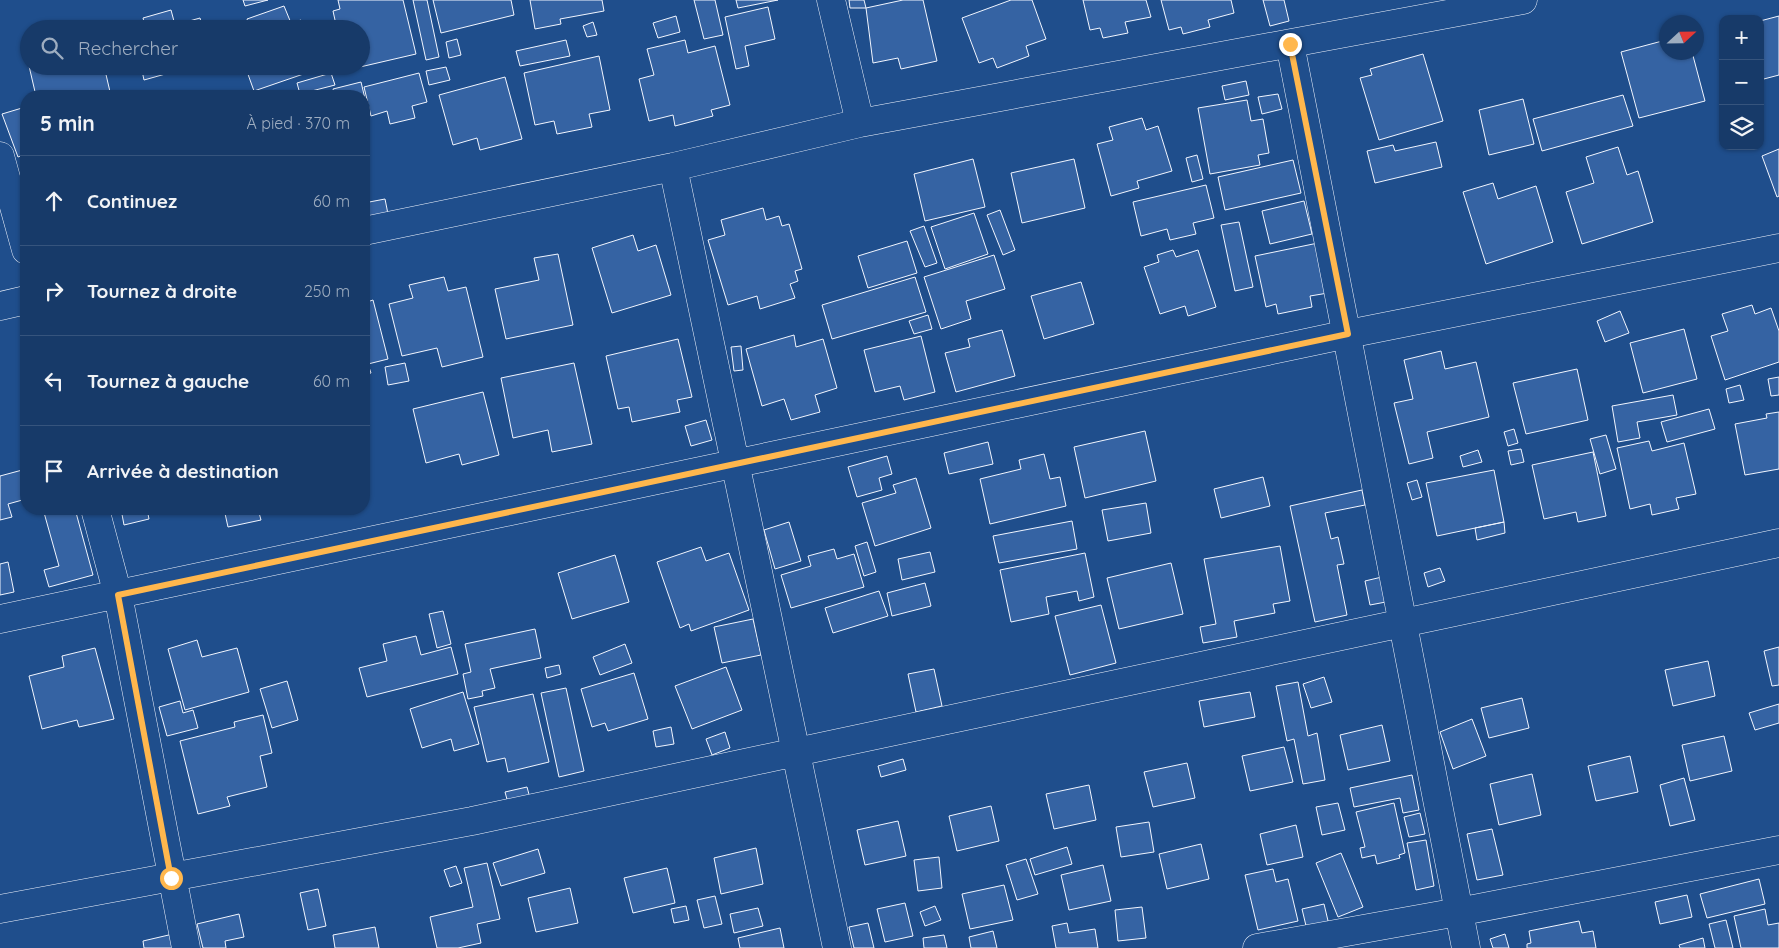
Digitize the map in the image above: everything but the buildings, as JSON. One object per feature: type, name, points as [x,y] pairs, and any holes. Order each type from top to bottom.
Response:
[{"type":"street","points":[[831,0],[860,123]]},
{"type":"street","points":[[370,229],[673,167],[860,123],[1523,0]]},
{"type":"street","points":[[1290,44],[1348,334],[1466,948]]},
{"type":"street","points":[[0,156],[20,228]]},
{"type":"street","points":[[673,167],[837,948]]},
{"type":"street","points":[[0,619],[736,465],[1348,334],[1779,248]]},
{"type":"street","points":[[0,306],[20,301]]},
{"type":"street","points":[[97,515],[118,595],[186,948]]},
{"type":"street","points":[[0,909],[472,821],[1779,543]]},
{"type":"street","points":[[1257,948],[1458,912],[1779,850]]},
{"type":"route","points":[[171,878],[118,595],[1348,334],[1290,44]]}]
